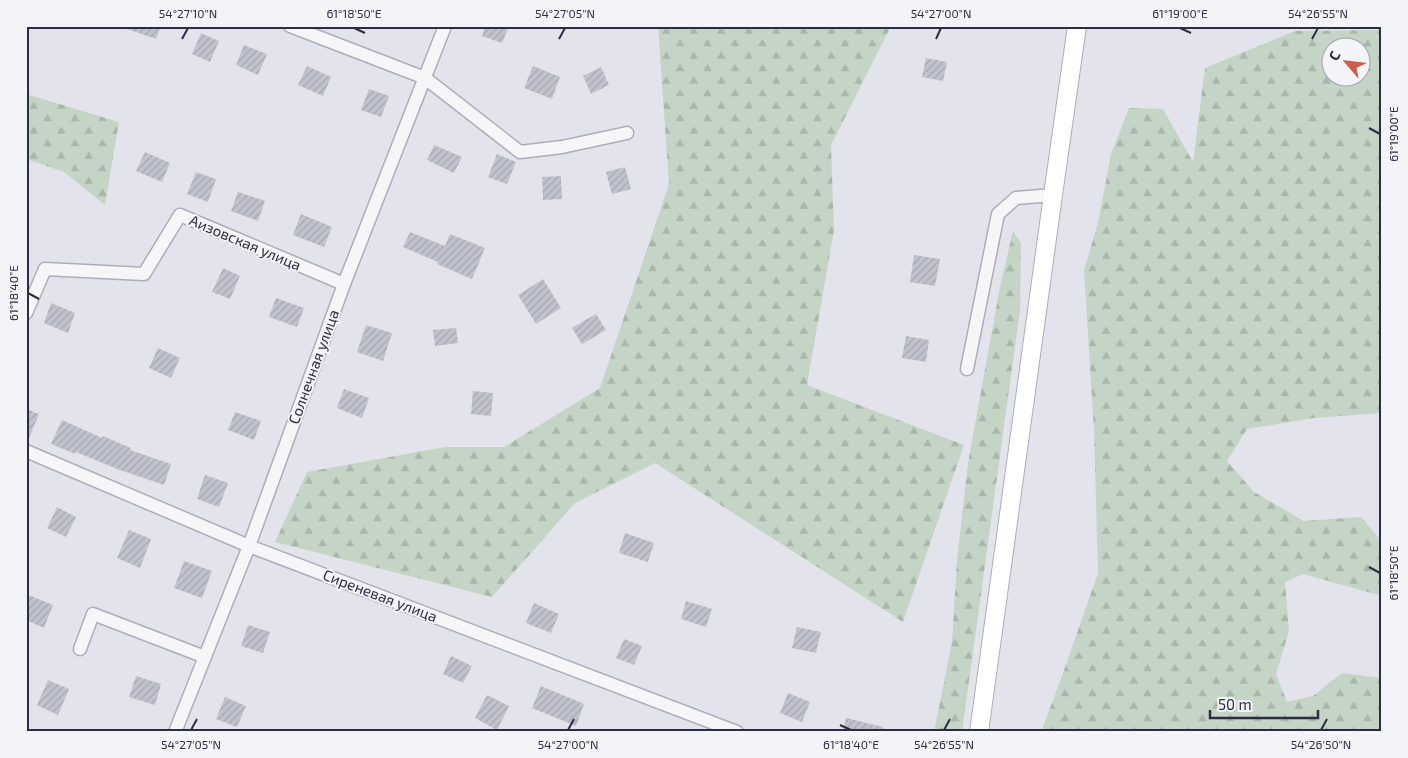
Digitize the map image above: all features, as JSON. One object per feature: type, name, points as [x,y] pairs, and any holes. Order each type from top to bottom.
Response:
[{"type":"street","points":[[290,26],[425,78],[520,152],[562,147],[627,133]]},
{"type":"street","name":"Солнечная улица","points":[[175,732],[249,546],[344,284],[445,26]]},
{"type":"street","points":[[980,732],[1077,26]]},
{"type":"street","points":[[967,370],[998,214],[1016,198],[1053,195]]},
{"type":"street","name":"Аизовская улица","points":[[26,313],[45,269],[144,274],[180,215],[344,284]]},
{"type":"street","name":"Сиреневая улица","points":[[26,451],[249,546],[737,732]]},
{"type":"street","points":[[80,648],[93,614],[205,657]]},
{"type":"green space","points":[[658,26],[891,26],[831,145],[834,230],[807,385],[964,445],[903,622],[655,463],[575,503],[492,597],[275,542],[307,472],[445,447],[504,447],[600,388],[669,184]]},
{"type":"green space","points":[[1382,26],[1382,413],[1314,418],[1247,429],[1227,461],[1254,492],[1304,521],[1361,517],[1382,542],[1382,596],[1303,574],[1285,582],[1289,631],[1276,674],[1287,702],[1313,696],[1342,673],[1382,678],[1382,732],[1041,732],[1098,573],[1094,430],[1084,270],[1098,223],[1111,154],[1129,108],[1163,109],[1193,162],[1205,68],[1295,31],[1377,30]]},
{"type":"green space","points":[[26,94],[119,122],[105,205],[64,172],[26,159]]},
{"type":"green space","points":[[1013,231],[1021,243],[1020,310],[962,732],[934,732],[952,642],[957,560],[968,463],[1000,287]]},
{"type":"building","points":[[124,26],[161,26],[156,39],[124,28]]},
{"type":"building","points":[[485,26],[509,26],[502,43],[482,36]]},
{"type":"building","points":[[201,33],[219,41],[210,62],[192,54]]},
{"type":"building","points":[[244,45],[267,54],[258,75],[236,65]]},
{"type":"building","points":[[926,58],[947,62],[943,81],[922,77]]},
{"type":"building","points":[[307,66],[331,77],[323,96],[298,85]]},
{"type":"building","points":[[533,66],[560,77],[552,99],[524,88]]},
{"type":"building","points":[[601,67],[609,85],[591,94],[583,76]]},
{"type":"building","points":[[369,89],[389,96],[381,117],[361,110]]},
{"type":"building","points":[[434,145],[462,157],[454,173],[427,160]]},
{"type":"building","points":[[145,152],[170,163],[162,182],[136,171]]},
{"type":"building","points":[[497,154],[516,162],[507,184],[488,177]]},
{"type":"building","points":[[625,167],[631,189],[612,194],[606,172]]},
{"type":"building","points":[[196,172],[216,179],[208,202],[187,194]]},
{"type":"building","points":[[561,176],[562,199],[543,200],[542,177]]},
{"type":"building","points":[[238,192],[265,201],[258,221],[231,211]]},
{"type":"building","points":[[301,214],[332,227],[324,247],[293,235]]},
{"type":"building","points":[[410,232],[445,246],[450,234],[485,248],[472,279],[403,247]]},
{"type":"building","points":[[914,255],[940,259],[935,286],[910,282]]},
{"type":"building","points":[[223,268],[240,276],[230,299],[212,292]]},
{"type":"building","points":[[543,279],[561,308],[536,324],[518,295]]},
{"type":"building","points":[[276,298],[304,308],[297,327],[269,317]]},
{"type":"building","points":[[51,303],[75,313],[68,333],[44,323]]},
{"type":"building","points":[[596,314],[606,330],[582,344],[572,328]]},
{"type":"building","points":[[366,325],[392,333],[383,361],[357,352]]},
{"type":"building","points":[[456,328],[458,343],[435,346],[433,330]]},
{"type":"building","points":[[906,336],[929,340],[926,362],[902,358]]},
{"type":"building","points":[[158,348],[180,358],[171,378],[149,368]]},
{"type":"building","points":[[344,389],[369,398],[362,418],[337,408]]},
{"type":"building","points":[[473,391],[493,393],[491,416],[471,414]]},
{"type":"building","points":[[26,409],[39,414],[27,443],[26,443]]},
{"type":"building","points":[[235,412],[261,421],[254,440],[228,430]]},
{"type":"building","points":[[62,420],[102,438],[103,436],[131,448],[130,450],[171,464],[164,485],[51,444]]},
{"type":"building","points":[[205,475],[228,483],[219,507],[197,499]]},
{"type":"building","points":[[57,507],[76,517],[66,537],[47,528]]},
{"type":"building","points":[[129,530],[151,539],[140,568],[117,558]]},
{"type":"building","points":[[625,533],[654,543],[648,562],[619,553]]},
{"type":"building","points":[[184,561],[212,571],[202,598],[174,588]]},
{"type":"building","points":[[26,594],[53,605],[44,628],[26,620]]},
{"type":"building","points":[[686,601],[712,609],[706,627],[681,619]]},
{"type":"building","points":[[534,603],[559,614],[551,633],[526,623]]},
{"type":"building","points":[[248,625],[270,632],[263,653],[241,646]]},
{"type":"building","points":[[797,627],[821,632],[816,653],[792,648]]},
{"type":"building","points":[[624,639],[642,646],[634,665],[616,658]]},
{"type":"building","points":[[451,656],[472,666],[463,683],[443,674]]},
{"type":"building","points":[[136,676],[161,684],[155,705],[129,697]]},
{"type":"building","points":[[48,680],[69,689],[58,715],[37,705]]},
{"type":"building","points":[[541,686],[584,704],[576,726],[532,708]]},
{"type":"building","points":[[788,693],[810,702],[802,722],[780,713]]},
{"type":"building","points":[[487,695],[509,706],[497,730],[475,718]]},
{"type":"building","points":[[225,697],[246,706],[237,727],[216,719]]},
{"type":"building","points":[[846,718],[883,727],[883,732],[843,732]]}]
